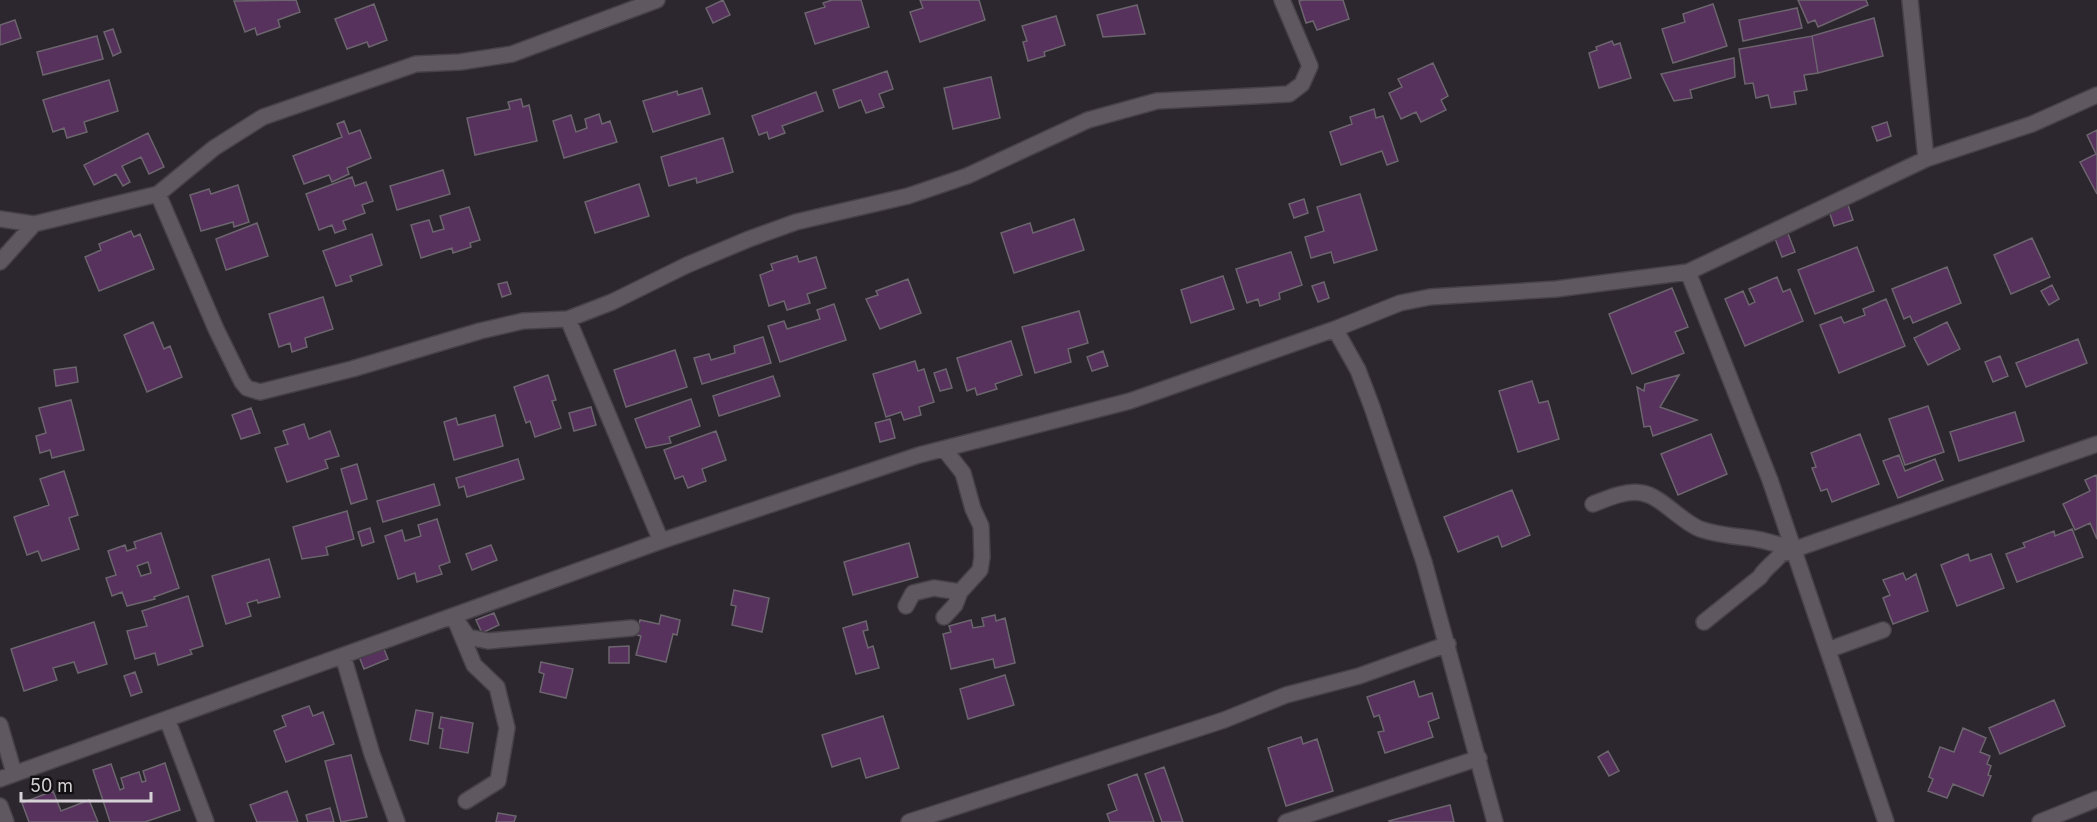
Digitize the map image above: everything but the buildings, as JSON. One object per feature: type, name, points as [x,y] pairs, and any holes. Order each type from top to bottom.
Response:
[{"type":"street","points":[[0,219],[34,224],[158,194],[214,148],[263,117],[416,64],[460,62],[512,54],[657,0]]},
{"type":"street","points":[[158,194],[216,329],[242,382],[254,392],[294,385],[480,331],[523,321],[568,319],[612,302],[687,265],[749,239],[796,222],[908,196],[968,176],[1088,120],[1157,101],[1289,94],[1302,84],[1310,66],[1282,0]]},
{"type":"street","points":[[1910,0],[1926,159]]},
{"type":"street","points":[[0,725],[7,776],[661,541],[944,448],[1130,401],[1335,329],[1400,303],[1430,297],[1556,289],[1688,272],[1926,159],[2032,124],[2097,95]]},
{"type":"street","points":[[0,262],[34,224]]},
{"type":"street","points":[[1688,272],[1794,549],[1886,822]]},
{"type":"street","points":[[568,319],[661,541]]},
{"type":"street","points":[[1335,329],[1358,370],[1372,407],[1448,644],[1495,822]]},
{"type":"street","points":[[1704,622],[1760,577],[1780,554],[2097,444]]},
{"type":"street","points":[[944,448],[963,472],[973,510],[981,526],[982,557],[980,570],[960,592],[955,605],[944,617]]},
{"type":"street","points":[[1593,504],[1621,494],[1643,492],[1684,521],[1701,529],[1794,549]]},
{"type":"street","points":[[906,606],[913,593],[934,588],[960,592]]},
{"type":"street","points":[[454,617],[468,637],[488,641],[632,627]]},
{"type":"street","points":[[454,617],[474,664],[497,687],[507,728],[498,782],[466,801]]},
{"type":"street","points":[[1828,650],[1883,630]]},
{"type":"street","points":[[909,822],[1224,720],[1286,695],[1359,676],[1448,644]]},
{"type":"street","points":[[343,656],[372,754],[397,822]]},
{"type":"street","points":[[167,719],[206,822]]},
{"type":"street","points":[[1286,822],[1479,758]]},
{"type":"street","points":[[2040,822],[2097,799]]},
{"type":"street","points":[[0,806],[6,822]]}]
